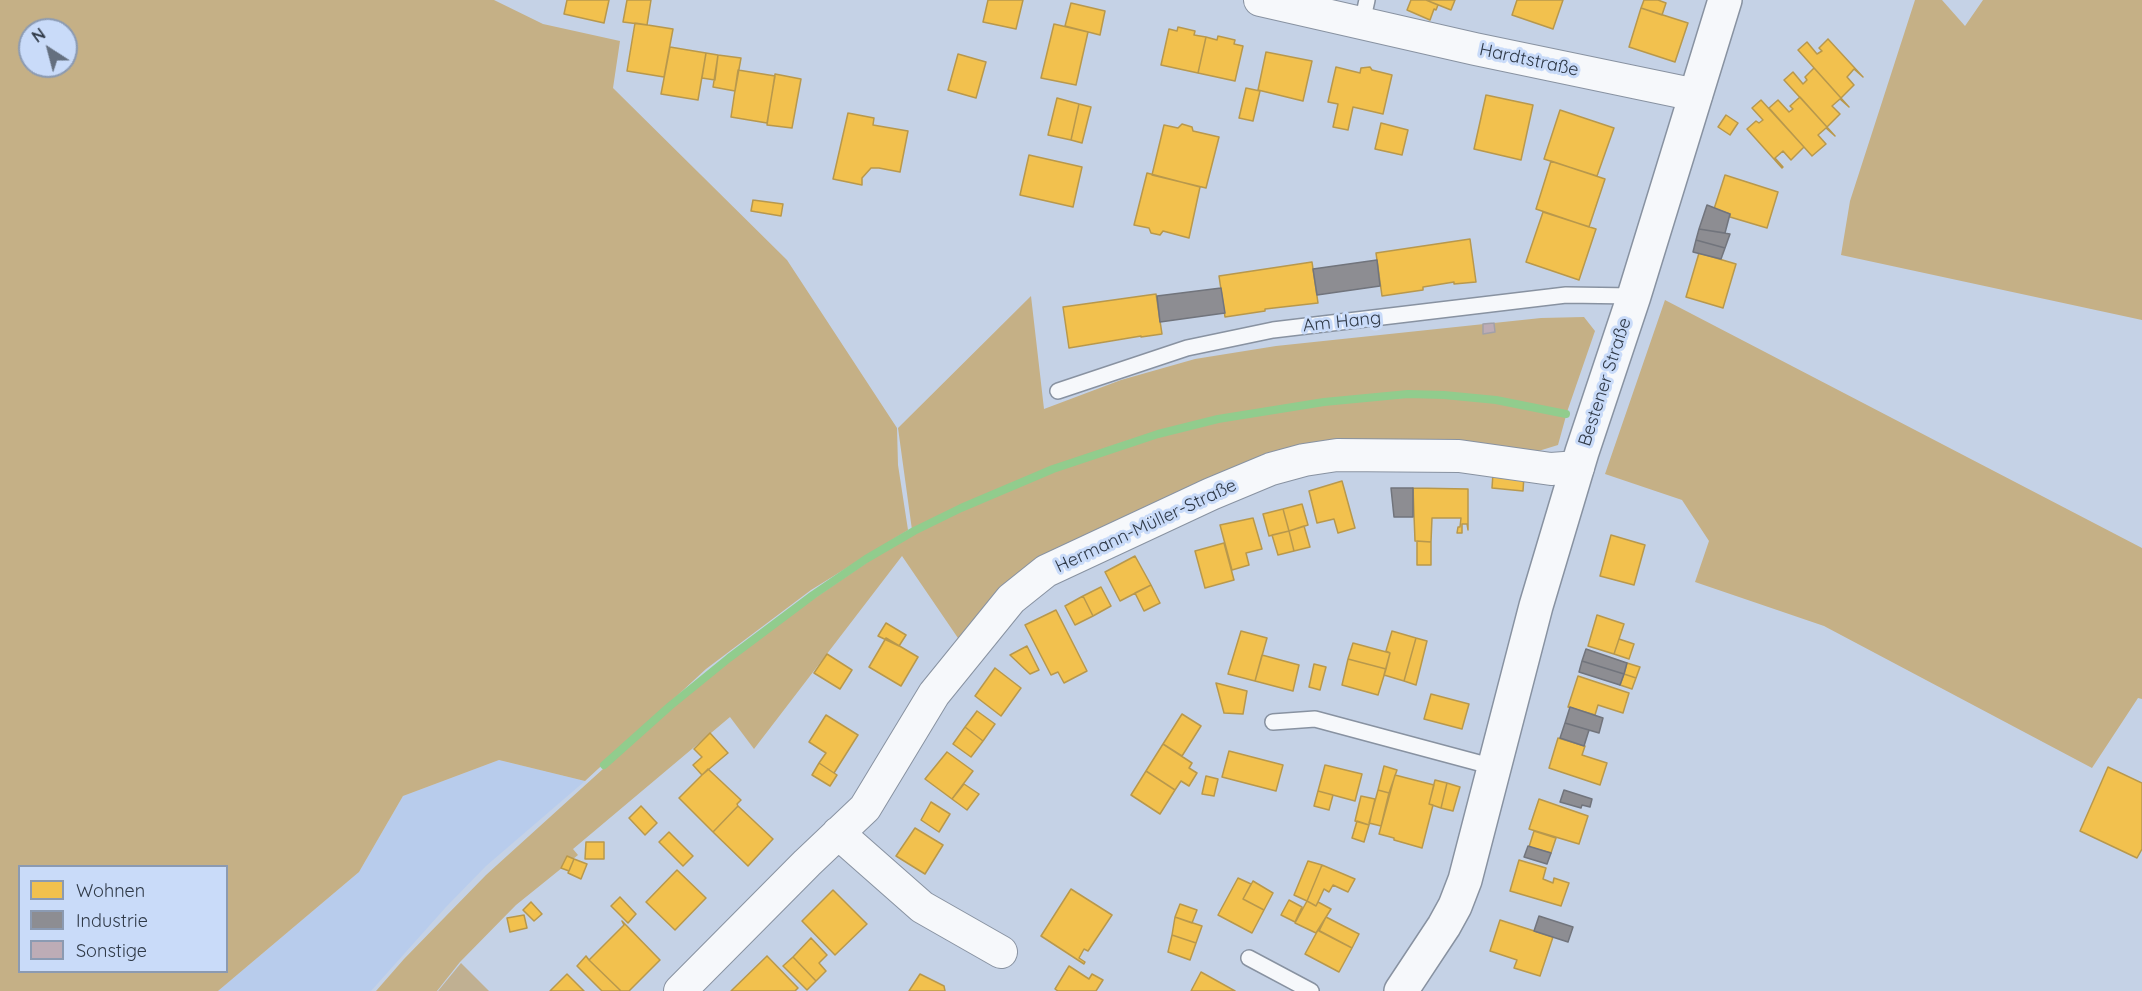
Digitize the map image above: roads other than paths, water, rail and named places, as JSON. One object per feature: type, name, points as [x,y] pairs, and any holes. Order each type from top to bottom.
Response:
[{"type":"street","name":"Hardtstraße","points":[[1260,0],[1365,12],[1696,95]]},
{"type":"street","name":"Bestener Straße","points":[[1401,991],[1444,926],[1465,880],[1536,606],[1725,0]]},
{"type":"street","name":"Hermann-Müller-Straße","points":[[680,991],[865,808],[934,694],[1011,599],[1046,571],[1211,494],[1271,469],[1304,460],[1337,455],[1459,456],[1551,470],[1580,460]]},
{"type":"street","points":[[838,833],[922,907],[1000,952]]},
{"type":"lane","name":"Am Hang","points":[[1058,391],[1188,348],[1273,330],[1566,296],[1634,296]]},
{"type":"lane","points":[[1273,722],[1315,719],[1494,767]]},
{"type":"lane","points":[[1249,958],[1311,991]]},
{"type":"waterway","points":[[604,765],[670,706],[729,658],[813,595],[866,559],[914,531],[961,508],[1053,469],[1158,434],[1218,419],[1324,402],[1408,394],[1444,395],[1496,400],[1566,414]]}]
